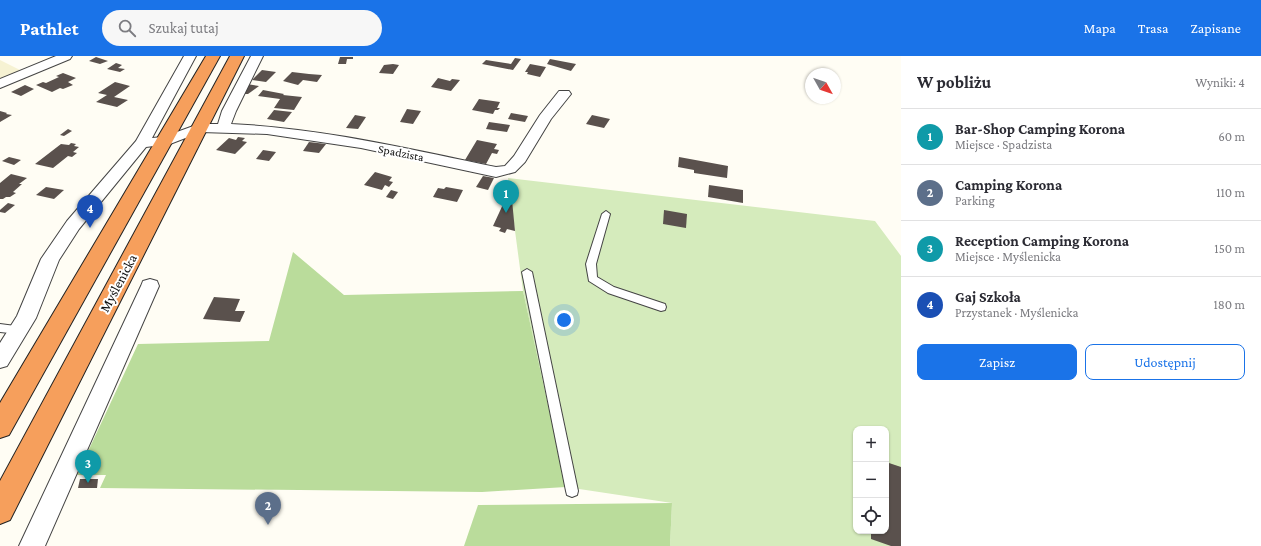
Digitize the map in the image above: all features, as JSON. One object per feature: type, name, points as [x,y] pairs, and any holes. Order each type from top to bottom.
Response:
[{"type":"highway","name":"Myślenicka","points":[[0,427],[213,56]]},
{"type":"highway","name":"Myślenicka","points":[[0,510],[237,56]]},
{"type":"street","points":[[0,84],[66,56]]},
{"type":"street","points":[[0,360],[26,318],[50,259],[73,225],[142,143],[190,56]]},
{"type":"street","points":[[223,128],[232,105],[257,56]]},
{"type":"street","name":"Spadzista","points":[[199,128],[267,130],[353,143],[496,172],[510,169],[520,159],[545,118],[564,94]]},
{"type":"street","points":[[142,143],[165,141],[199,128]]},
{"type":"street","points":[[32,546],[150,286]]},
{"type":"lane","points":[[606,214],[591,264],[592,279],[611,290],[661,307]]},
{"type":"lane","points":[[526,272],[572,491]]},
{"type":"lane","points":[[0,328],[19,330]]},
{"type":"shaded area","points":[[0,60],[22,71],[0,80]]},
{"type":"green space","points":[[508,178],[875,221],[901,256],[901,546],[670,546],[672,503],[566,487],[523,291]]},
{"type":"green space","points":[[293,252],[344,295],[523,291],[566,487],[482,492],[100,488],[106,475],[77,475],[138,344],[269,341]]},
{"type":"green space","points":[[672,503],[670,546],[464,546],[478,505]]},
{"type":"building","points":[[96,57],[108,61],[100,64],[89,61]]},
{"type":"building","points":[[340,57],[353,57],[353,59],[347,59],[346,64],[338,64]]},
{"type":"building","points":[[515,58],[521,59],[513,70],[482,64],[486,60],[511,64]]},
{"type":"building","points":[[550,59],[576,64],[571,71],[547,64]]},
{"type":"building","points":[[116,63],[122,65],[118,68],[125,69],[120,72],[107,69]]},
{"type":"building","points":[[530,64],[546,67],[540,77],[527,74],[528,72],[525,72]]},
{"type":"building","points":[[384,65],[399,65],[393,74],[379,73]]},
{"type":"building","points":[[262,70],[276,72],[266,82],[252,80]]},
{"type":"building","points":[[292,72],[322,75],[317,82],[303,80],[298,85],[283,81]]},
{"type":"building","points":[[63,73],[76,78],[68,82],[73,85],[63,89],[60,88],[52,92],[36,85],[43,82],[46,83],[59,77],[56,76]]},
{"type":"building","points":[[438,78],[450,81],[452,79],[460,80],[451,91],[431,87]]},
{"type":"building","points":[[115,82],[130,86],[114,97],[128,100],[117,107],[96,102],[107,95],[98,93]]},
{"type":"building","points":[[247,84],[259,86],[248,94],[242,94]]},
{"type":"building","points":[[25,85],[34,89],[21,96],[11,92]]},
{"type":"building","points":[[263,90],[284,94],[283,95],[302,97],[294,110],[274,108],[280,99],[258,96]]},
{"type":"building","points":[[479,99],[500,102],[497,108],[500,108],[495,110],[493,114],[472,110]]},
{"type":"building","points":[[407,109],[421,111],[413,124],[400,122]]},
{"type":"building","points":[[274,110],[292,112],[284,122],[267,119]]},
{"type":"building","points":[[0,111],[7,113],[6,114],[12,115],[0,122]]},
{"type":"building","points":[[511,113],[528,116],[525,122],[508,119]]},
{"type":"building","points":[[355,115],[366,117],[358,129],[346,128]]},
{"type":"building","points":[[592,115],[610,119],[604,128],[586,124]]},
{"type":"building","points":[[489,122],[510,125],[507,132],[486,129]]},
{"type":"building","points":[[68,129],[72,131],[64,136],[60,135]]},
{"type":"building","points":[[238,137],[245,138],[242,141],[247,142],[235,154],[216,150],[229,138],[236,140]]},
{"type":"building","points":[[477,140],[497,144],[494,149],[499,150],[497,154],[492,153],[486,164],[465,160]]},
{"type":"building","points":[[309,142],[326,144],[319,153],[303,151]]},
{"type":"building","points":[[71,143],[76,144],[74,146],[79,147],[73,152],[77,153],[72,157],[68,156],[53,168],[35,164],[61,144],[69,145]]},
{"type":"building","points":[[263,150],[276,152],[269,161],[256,159]]},
{"type":"building","points":[[9,157],[21,160],[14,165],[2,161]]},
{"type":"building","points":[[679,157],[728,166],[727,178],[694,173],[694,170],[678,167]]},
{"type":"building","points":[[375,172],[392,177],[389,181],[393,182],[389,187],[385,185],[382,190],[364,185]]},
{"type":"building","points":[[11,174],[27,178],[19,184],[22,184],[13,192],[16,193],[10,197],[0,199],[0,183]]},
{"type":"building","points":[[483,176],[494,178],[488,190],[476,187]]},
{"type":"building","points":[[709,185],[743,190],[743,203],[708,197]]},
{"type":"building","points":[[46,187],[64,190],[54,199],[36,195]]},
{"type":"building","points":[[446,187],[463,190],[457,202],[433,197],[438,188],[444,189]]},
{"type":"building","points":[[391,190],[398,192],[393,199],[386,197]]},
{"type":"building","points":[[505,200],[512,200],[515,231],[507,229],[505,233],[499,231],[501,228],[493,226]]},
{"type":"building","points":[[8,203],[15,205],[5,213],[0,212],[0,210]]},
{"type":"building","points":[[664,210],[687,214],[686,228],[663,224]]},
{"type":"building","points":[[214,297],[240,299],[235,311],[245,311],[240,322],[203,319]]},
{"type":"building","points":[[889,463],[901,467],[901,546],[891,546],[871,539],[871,534],[889,534]]},
{"type":"building","points":[[80,479],[98,479],[97,488],[78,488]]},
{"type":"place","name":"Bar-Shop Camping Korona","points":[[506,213]]},
{"type":"place","name":"Gaj Szkoła","points":[[90,228]]},
{"type":"place","name":"Reception Camping Korona","points":[[88,483]]},
{"type":"place","name":"Camping Korona","points":[[268,525]]}]
